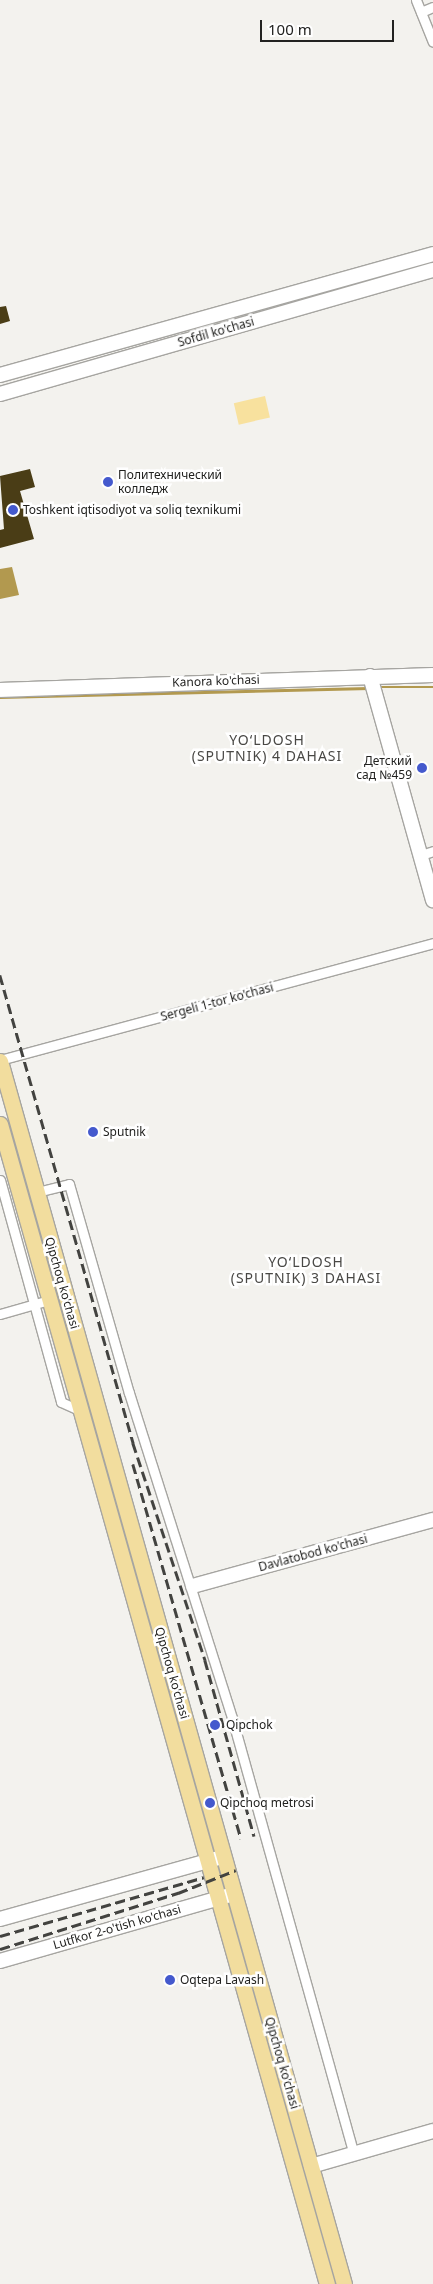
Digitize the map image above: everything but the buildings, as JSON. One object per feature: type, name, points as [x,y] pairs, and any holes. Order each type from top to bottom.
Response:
[{"type":"main road","name":"Qipchoq ko'chasi","points":[[0,1061],[344,2284]]},
{"type":"main road","name":"Qipchoq ko'chasi","points":[[0,1124],[327,2284]]},
{"type":"main road","points":[[11,1164],[28,1159]]},
{"type":"main road","points":[[81,1412],[97,1407]]},
{"type":"main road","points":[[158,1686],[174,1681]]},
{"type":"main road","points":[[288,2149],[305,2144]]},
{"type":"street","points":[[426,5],[433,42]]},
{"type":"street","name":"Sofdil ko'chasi","points":[[0,375],[433,254]]},
{"type":"street","name":"Sofdil ko'chasi","points":[[0,394],[433,270]]},
{"type":"street","points":[[150,333],[155,349]]},
{"type":"street","name":"Kanora ko'chasi","points":[[0,690],[372,684],[433,674]]},
{"type":"street","points":[[372,684],[427,853],[433,900]]},
{"type":"street","name":"Sergeli 1-tor ko'chasi","points":[[0,1061],[433,944]]},
{"type":"street","points":[[0,1180],[60,1402],[81,1412]]},
{"type":"street","points":[[37,1192],[70,1184],[129,1392],[193,1586],[354,2154]]},
{"type":"street","points":[[0,1314],[49,1300]]},
{"type":"street","name":"Davlatobod ko'chasi","points":[[193,1586],[433,1520]]},
{"type":"street","points":[[0,1919],[224,1856]]},
{"type":"street","name":"Lutfkor 2-o'tish ko'chasi","points":[[0,1961],[234,1894]]},
{"type":"street","points":[[311,2166],[433,2131]]},
{"type":"shaded area","points":[[265,396],[270,417],[239,425],[234,403]]},
{"type":"shaded area","points":[[12,567],[19,595],[0,599],[0,569]]},
{"type":"waterway","points":[[377,687],[433,687]]},
{"type":"waterway","points":[[0,697],[369,688]]},
{"type":"railway","points":[[0,975],[133,1443],[205,1660],[254,1836]]},
{"type":"railway","points":[[133,1464],[241,1839]]},
{"type":"railway","points":[[0,1949],[178,1893],[236,1870]]},
{"type":"railway","points":[[0,1936],[204,1877]]},
{"type":"place","name":"Политехнический колледж","points":[[108,482]]},
{"type":"place","name":"Toshkent iqtisodiyot va soliq texnikumi","points":[[13,510]]},
{"type":"place","name":"Детский сад №459","points":[[422,768]]},
{"type":"place","name":"Sputnik","points":[[93,1132]]},
{"type":"place","name":"Qipchok","points":[[215,1725]]},
{"type":"place","name":"Qipchoq metrosi","points":[[210,1803]]},
{"type":"place","name":"Oqtepa Lavash","points":[[170,1980]]},
{"type":"district","name":"YO‘LDOSH (SPUTNIK) 4 DAHASI","points":[[267,748]]},
{"type":"district","name":"YO‘LDOSH (SPUTNIK) 3 DAHASI","points":[[306,1270]]}]
